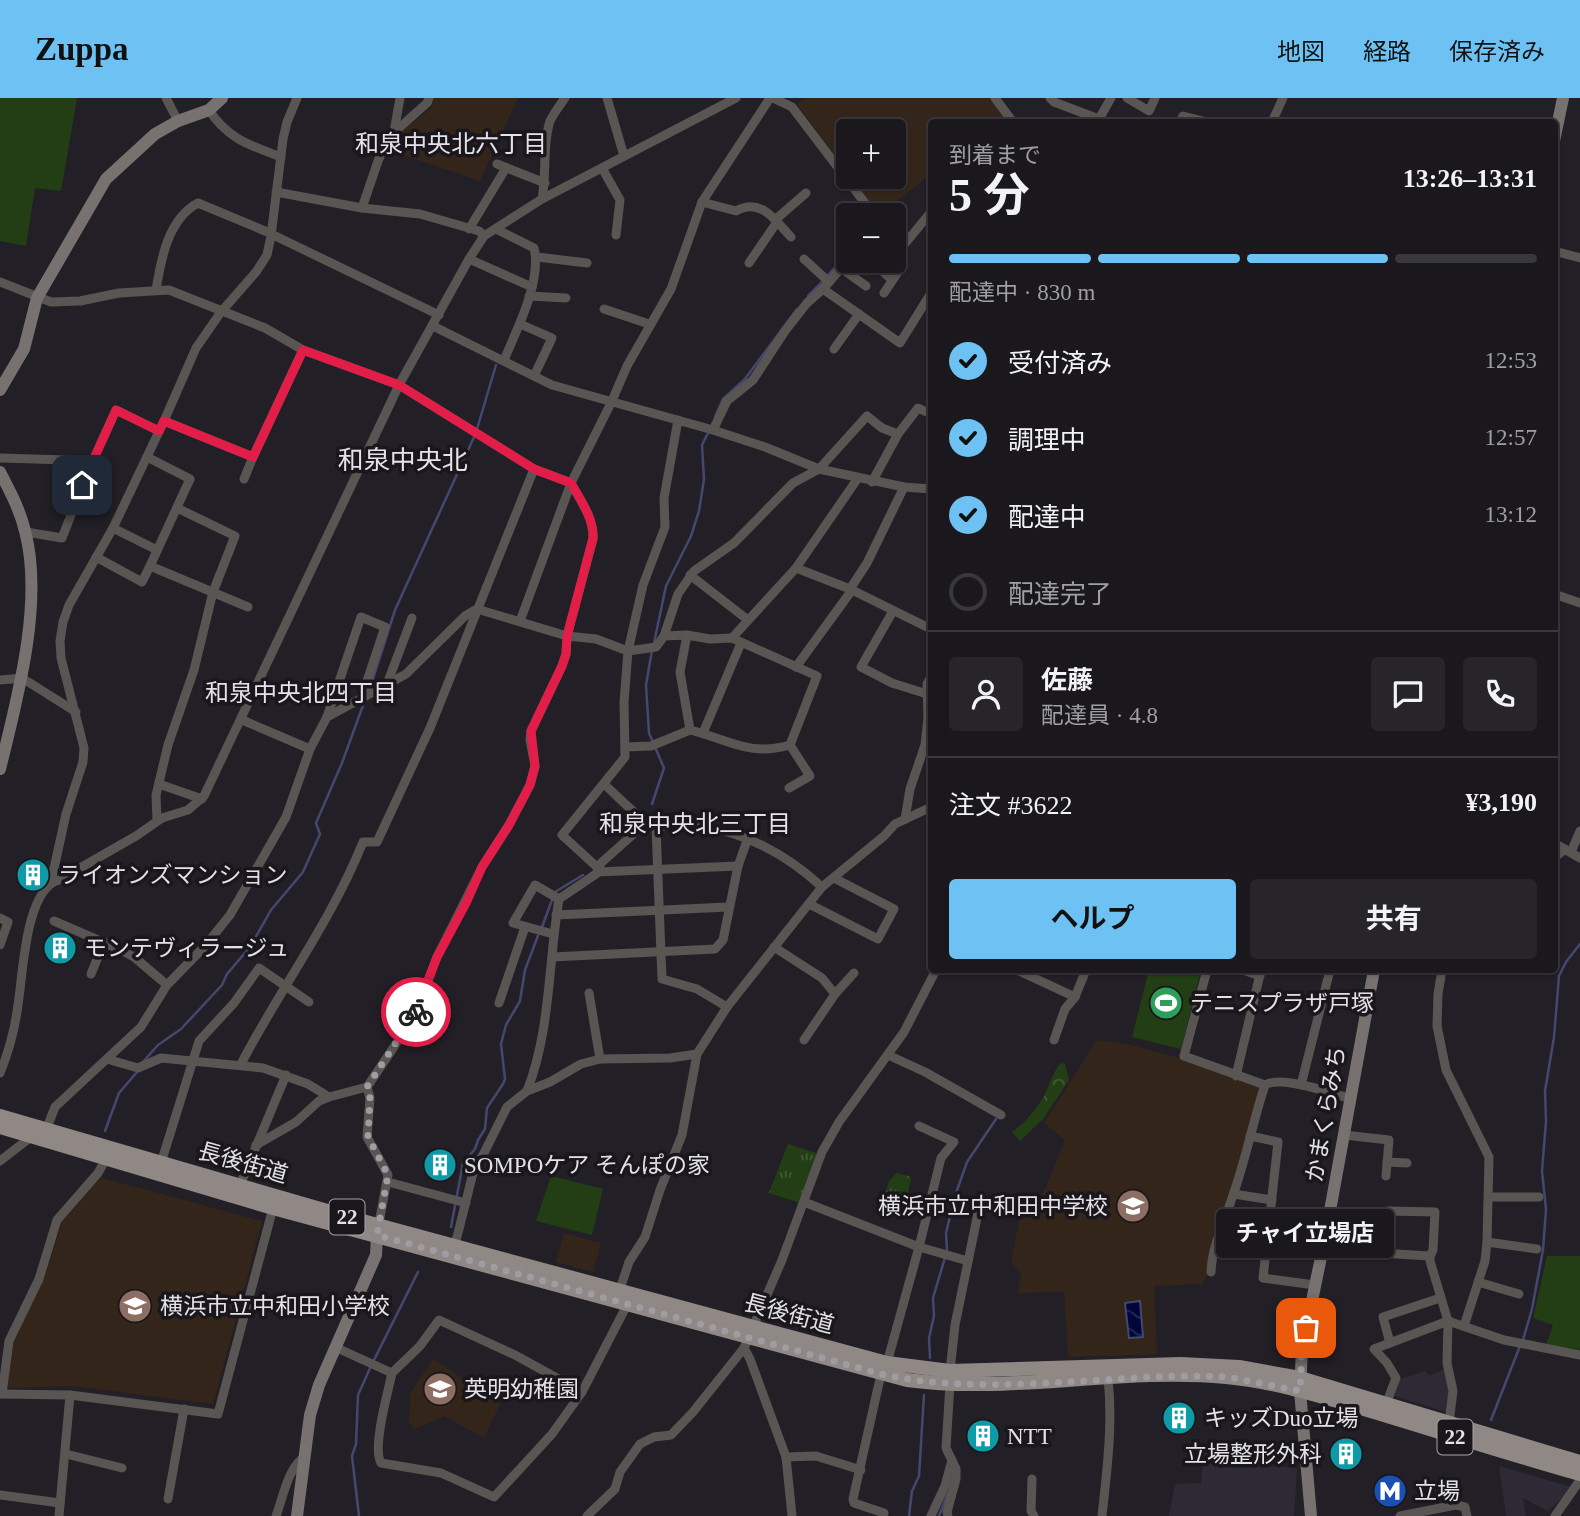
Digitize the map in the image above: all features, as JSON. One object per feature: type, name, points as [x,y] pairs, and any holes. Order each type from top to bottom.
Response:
[{"type":"main road","name":"長後街道","points":[[0,1116],[273,1208],[455,1245],[620,1289],[747,1338]]},
{"type":"main road","name":"長後街道","points":[[0,1128],[109,1154],[161,1163],[627,1305],[747,1338],[884,1369],[989,1384],[1179,1375],[1300,1385],[1331,1399],[1580,1474]]},
{"type":"main road","name":"長後街道","points":[[950,1378],[1210,1364],[1386,1404],[1580,1462]]},
{"type":"street","points":[[166,98],[178,121]]},
{"type":"street","points":[[0,390],[24,349],[38,296],[106,179],[155,135],[178,121],[209,110],[222,98]]},
{"type":"street","points":[[0,1073],[31,922],[40,895],[51,882],[66,814],[83,762],[84,748],[61,658],[60,640],[69,605],[113,528],[196,348],[267,255],[287,122],[297,98]]},
{"type":"street","points":[[362,208],[378,161],[394,132],[400,98]]},
{"type":"street","points":[[394,132],[427,103],[429,98]]},
{"type":"street","points":[[542,199],[546,136],[551,118],[565,98]]},
{"type":"street","points":[[607,98],[624,156]]},
{"type":"street","points":[[51,882],[136,836],[162,818],[188,810],[202,799],[242,720],[399,385],[484,236],[542,199],[736,98]]},
{"type":"street","points":[[520,621],[571,483],[627,366],[671,289],[702,202],[771,98],[792,107],[865,203]]},
{"type":"street","points":[[995,98],[1011,119]]},
{"type":"street","points":[[1050,98],[1054,102],[1099,119],[1111,98]]},
{"type":"street","points":[[1127,98],[1149,111],[1155,98]]},
{"type":"street","points":[[1273,119],[1283,98]]},
{"type":"street","points":[[1558,122],[1563,98]]},
{"type":"street","points":[[209,110],[235,139],[281,157]]},
{"type":"street","points":[[469,229],[502,166],[545,183]]},
{"type":"street","points":[[601,168],[620,200],[616,234]]},
{"type":"street","points":[[276,192],[362,208],[420,214],[484,236]]},
{"type":"street","points":[[749,263],[776,221],[806,193]]},
{"type":"street","points":[[702,202],[736,211],[746,206],[758,206],[791,237]]},
{"type":"street","points":[[156,290],[167,242],[186,209],[198,203],[439,315]]},
{"type":"street","points":[[906,242],[928,216]]},
{"type":"street","points":[[496,229],[534,248],[537,257],[520,324],[504,360]]},
{"type":"street","points":[[1558,252],[1580,258]]},
{"type":"street","points":[[537,257],[587,263]]},
{"type":"street","points":[[469,259],[530,291],[566,299]]},
{"type":"street","points":[[804,259],[859,314],[900,343],[928,298]]},
{"type":"street","points":[[710,429],[727,401],[753,380],[785,331],[824,281],[836,272]]},
{"type":"street","points":[[848,273],[866,286]]},
{"type":"street","points":[[884,293],[895,276],[890,273]]},
{"type":"street","points":[[0,282],[51,302],[169,290],[265,328],[303,350],[399,385],[534,469],[571,483],[594,529],[567,636],[566,654],[531,731],[535,766],[530,785],[482,867],[437,957],[414,1017],[367,1087],[319,1101],[296,1122],[256,1145]]},
{"type":"street","points":[[604,309],[649,324]]},
{"type":"street","points":[[834,349],[859,314]]},
{"type":"street","points":[[520,324],[552,338],[534,376]]},
{"type":"street","points":[[433,326],[552,385],[710,429],[819,469],[904,488],[928,489]]},
{"type":"street","points":[[244,479],[303,350]]},
{"type":"street","points":[[872,482],[898,434],[918,408],[928,413]]},
{"type":"street","points":[[26,532],[62,538],[116,410],[159,431]]},
{"type":"street","points":[[327,717],[406,674],[465,615],[477,609],[567,636],[596,639],[628,650],[656,647],[664,636],[678,594],[690,575],[734,543],[793,483],[819,469],[867,416],[881,428],[898,434]]},
{"type":"street","points":[[164,421],[253,457]]},
{"type":"street","points":[[597,869],[562,835],[625,757],[624,702],[628,650],[643,585],[665,527],[664,498],[678,421]]},
{"type":"street","points":[[96,557],[142,582],[190,479],[147,457]]},
{"type":"street","points":[[0,458],[67,460],[89,469]]},
{"type":"street","points":[[241,1065],[265,1018],[334,906],[363,842],[377,842],[430,727],[534,469]]},
{"type":"street","points":[[0,472],[15,499],[26,532],[31,577],[22,678],[0,769]]},
{"type":"street","points":[[703,733],[737,641],[748,620],[796,568],[858,478]]},
{"type":"street","points":[[796,667],[867,563],[904,488]]},
{"type":"street","points":[[157,821],[156,795],[168,744],[199,650],[213,592],[235,536],[177,508]]},
{"type":"street","points":[[113,528],[158,550]]},
{"type":"street","points":[[150,566],[248,607]]},
{"type":"street","points":[[796,568],[851,589],[928,628]]},
{"type":"street","points":[[690,575],[748,620]]},
{"type":"street","points":[[1558,595],[1580,603]]},
{"type":"street","points":[[893,611],[861,667],[892,683],[927,694]]},
{"type":"street","points":[[46,1130],[55,1108],[141,1027],[167,985],[205,946],[230,915],[286,817],[310,749],[327,717],[361,617],[385,627],[362,696]]},
{"type":"street","points":[[387,684],[412,618]]},
{"type":"street","points":[[664,636],[687,635],[737,641],[817,676],[790,745]]},
{"type":"street","points":[[687,635],[680,672],[690,730]]},
{"type":"street","points":[[0,680],[22,678],[76,712]]},
{"type":"street","points":[[905,819],[910,789],[925,745],[928,690]]},
{"type":"street","points":[[242,720],[310,749]]},
{"type":"street","points":[[626,747],[655,745],[690,730],[740,747],[759,750],[790,745]]},
{"type":"street","points":[[789,788],[810,776],[790,745]]},
{"type":"street","points":[[159,784],[202,799]]},
{"type":"street","points":[[604,784],[643,819],[656,827],[695,824],[748,838],[799,866],[822,887]]},
{"type":"street","points":[[620,1289],[629,1262],[645,1237],[682,1135],[697,1054],[727,1007],[822,887],[895,824],[928,808]]},
{"type":"street","points":[[554,897],[597,869],[643,819]]},
{"type":"street","points":[[656,827],[662,979],[697,989],[727,1007]]},
{"type":"street","points":[[1558,856],[1568,850],[1580,831]]},
{"type":"street","points":[[552,957],[715,949],[723,940],[738,866],[748,838]]},
{"type":"street","points":[[1558,844],[1580,858]]},
{"type":"street","points":[[597,869],[738,866]]},
{"type":"street","points":[[809,904],[877,939],[894,909],[834,878]]},
{"type":"street","points":[[549,934],[513,923],[535,886],[554,897]]},
{"type":"street","points":[[527,1091],[538,1063],[547,1007],[552,957],[549,934],[556,915],[554,897]]},
{"type":"street","points":[[556,915],[728,907]]},
{"type":"street","points":[[0,918],[8,922],[0,945]]},
{"type":"street","points":[[54,921],[134,957],[167,985]]},
{"type":"street","points":[[499,1003],[530,928]]},
{"type":"street","points":[[91,974],[104,942]]},
{"type":"street","points":[[774,947],[822,978],[835,993]]},
{"type":"street","points":[[161,1163],[199,1041],[234,1003],[259,968],[309,1002]]},
{"type":"street","points":[[804,1040],[835,993],[854,973]]},
{"type":"street","points":[[587,1516],[615,1489],[624,1466],[640,1444],[654,1437],[671,1435],[693,1412],[747,1338],[782,1260],[829,1139],[888,1055],[934,973]]},
{"type":"street","points":[[1023,973],[1072,996]]},
{"type":"street","points":[[1054,1040],[1065,1009],[1084,973]]},
{"type":"street","points":[[1206,973],[1184,1056],[1265,1085]]},
{"type":"street","points":[[1237,1076],[1261,973]]},
{"type":"street","points":[[1301,1085],[1329,973]]},
{"type":"street","name":"かまくらみち","points":[[1311,1516],[1300,1385],[1302,1349],[1373,973]]},
{"type":"street","points":[[1442,973],[1437,1010],[1441,1050],[1453,1088],[1489,1157],[1485,1261],[1464,1326]]},
{"type":"street","points":[[589,993],[600,1059]]},
{"type":"street","points":[[455,1245],[475,1165],[483,1155],[507,1107],[527,1091],[550,1082],[581,1064],[600,1059],[670,1058],[697,1054]]},
{"type":"street","points":[[888,1055],[925,1072],[1001,1115]]},
{"type":"street","points":[[107,1059],[140,1068],[161,1058],[241,1065],[286,1075],[308,1084],[328,1097]]},
{"type":"street","points":[[240,1185],[286,1075]]},
{"type":"street","points":[[1211,1272],[1211,1259],[1218,1234],[1234,1194],[1265,1085],[1271,1081],[1301,1085],[1351,1098]]},
{"type":"street","points":[[297,1516],[310,1415],[319,1385],[376,1255],[377,1230],[388,1182],[388,1175],[368,1137],[370,1098],[367,1087]]},
{"type":"street","points":[[884,1513],[862,1511],[853,1499],[884,1369],[941,1158],[954,1142],[919,1126]]},
{"type":"street","points":[[1344,1135],[1389,1140],[1386,1176]]},
{"type":"street","points":[[1250,1136],[1278,1142],[1263,1278],[1315,1285]]},
{"type":"street","points":[[0,1161],[31,1137]]},
{"type":"street","points":[[109,1154],[57,1220],[39,1279],[9,1342],[1,1394],[70,1395],[218,1414],[273,1208]]},
{"type":"street","points":[[1387,1162],[1407,1163]]},
{"type":"street","points":[[388,1182],[464,1203]]},
{"type":"street","points":[[1234,1194],[1272,1200]]},
{"type":"street","points":[[1489,1197],[1539,1197]]},
{"type":"street","points":[[804,1202],[919,1247],[968,1261]]},
{"type":"street","points":[[1388,1210],[1435,1212],[1430,1261],[1448,1321],[1447,1363],[1453,1391],[1449,1423]]},
{"type":"street","points":[[948,1516],[957,1479],[956,1469],[946,1448],[950,1378],[956,1325],[978,1213]]},
{"type":"street","points":[[1325,1238],[1364,1252],[1430,1256]]},
{"type":"street","points":[[1487,1242],[1537,1249]]},
{"type":"street","points":[[1478,1282],[1519,1294]]},
{"type":"street","points":[[1390,1343],[1383,1317],[1440,1298]]},
{"type":"street","points":[[582,1392],[492,1344],[467,1335],[439,1320],[421,1346],[392,1373],[378,1446],[378,1460],[381,1464],[441,1473],[494,1497],[552,1434],[582,1392],[627,1305]]},
{"type":"street","points":[[1386,1404],[1396,1378],[1374,1349],[1448,1321],[1504,1340],[1580,1355]]},
{"type":"street","points":[[747,1338],[750,1359],[786,1457],[792,1516]]},
{"type":"street","points":[[337,1348],[392,1373]]},
{"type":"street","points":[[1102,1516],[1111,1399],[1108,1378]]},
{"type":"street","points":[[59,1516],[70,1395]]},
{"type":"street","points":[[168,1499],[184,1409]]},
{"type":"street","points":[[66,1454],[122,1468]]},
{"type":"street","points":[[276,1516],[299,1460],[306,1456]]},
{"type":"street","points":[[786,1457],[816,1456],[860,1470]]},
{"type":"street","points":[[931,1516],[953,1461]]},
{"type":"street","points":[[1032,1479],[1031,1511],[1034,1516]]},
{"type":"street","points":[[1555,1516],[1580,1480]]},
{"type":"street","points":[[0,1495],[60,1503]]},
{"type":"street","points":[[1400,1516],[1456,1505],[1465,1507],[1467,1516]]},
{"type":"shaded area","points":[[434,98],[518,98],[480,181],[388,150],[400,132],[431,109]]},
{"type":"shaded area","points":[[805,98],[991,98],[1007,119],[928,119],[928,176],[894,203],[870,203],[860,189],[906,189],[906,119],[836,119],[836,156],[797,104]]},
{"type":"shaded area","name":"横浜市立中和田中学校","points":[[1097,1040],[1128,1044],[1186,1060],[1260,1085],[1261,1088],[1209,1272],[1202,1284],[1154,1286],[1157,1354],[1068,1357],[1064,1292],[1018,1293],[1021,1273],[1011,1262],[1020,1216],[1038,1219],[1041,1198],[1065,1140],[1044,1123]]},
{"type":"shaded area","name":"横浜市立中和田小学校","points":[[99,1177],[262,1221],[213,1404],[73,1386],[7,1388],[13,1344],[48,1268],[62,1222]]},
{"type":"shaded area","points":[[564,1233],[601,1243],[593,1272],[556,1262]]},
{"type":"shaded area","points":[[433,1359],[500,1404],[484,1438],[444,1416],[415,1429],[409,1422],[410,1393]]},
{"type":"shaded area","points":[[1445,1369],[1450,1383],[1447,1412],[1394,1396],[1399,1380],[1425,1371],[1429,1376]]},
{"type":"shaded area","points":[[1204,1446],[1243,1450],[1242,1464],[1297,1468],[1294,1516],[1169,1516],[1175,1484],[1201,1483]]},
{"type":"shaded area","points":[[1499,1466],[1571,1487],[1548,1511],[1523,1498],[1526,1516],[1506,1516]]},
{"type":"green space","points":[[0,98],[77,98],[61,191],[35,188],[26,246],[0,241]]},
{"type":"green space","name":"テニスプラザ戸塚","points":[[1148,973],[1200,973],[1181,1049],[1132,1037]]},
{"type":"green space","points":[[1061,1063],[1065,1064],[1069,1080],[1043,1119],[1020,1141],[1012,1132],[1036,1108]]},
{"type":"green space","points":[[788,1144],[816,1153],[818,1159],[800,1203],[769,1193]]},
{"type":"green space","points":[[897,1173],[911,1177],[905,1208],[890,1205],[884,1198],[889,1181]]},
{"type":"green space","points":[[551,1176],[603,1189],[592,1235],[536,1221]]},
{"type":"green space","points":[[1547,1256],[1580,1256],[1580,1350],[1546,1345],[1553,1325],[1533,1318]]},
{"type":"water","points":[[1140,1301],[1143,1337],[1129,1338],[1125,1303]]},
{"type":"waterway","points":[[827,276],[836,267]]},
{"type":"waterway","points":[[808,296],[823,281]]},
{"type":"waterway","points":[[715,417],[723,399],[745,379],[797,309]]},
{"type":"waterway","points":[[477,429],[496,365]]},
{"type":"waterway","points":[[654,643],[666,586],[691,536],[699,511],[704,479],[702,445],[708,433]]},
{"type":"waterway","points":[[369,691],[395,610],[475,435]]},
{"type":"waterway","points":[[652,650],[646,685],[649,733],[664,768],[652,804]]},
{"type":"waterway","points":[[142,1063],[158,1045],[181,1029],[222,985],[227,974],[250,947],[271,910],[303,872],[320,834],[316,823],[365,700]]},
{"type":"waterway","points":[[542,927],[555,892],[583,875]]},
{"type":"waterway","points":[[451,1227],[463,1163],[475,1149],[485,1129],[487,1108],[505,1079],[501,1044],[506,1025],[520,1001],[525,970],[539,933]]},
{"type":"waterway","points":[[1523,1340],[1543,1250],[1546,1209],[1542,1171],[1546,1121],[1545,1091],[1554,1037],[1559,976],[1580,944]]},
{"type":"waterway","points":[[105,1131],[119,1093],[137,1072]]},
{"type":"waterway","points":[[930,1358],[933,1298],[947,1251],[946,1233],[955,1196],[967,1162],[996,1119]]},
{"type":"waterway","points":[[374,1360],[418,1272]]},
{"type":"waterway","points":[[1491,1420],[1520,1346]]},
{"type":"waterway","points":[[359,1516],[352,1456],[356,1444],[358,1395],[371,1366]]},
{"type":"waterway","points":[[909,1516],[912,1491],[919,1476],[924,1395]]},
{"type":"waterway","points":[[939,1516],[948,1493]]},
{"type":"way so far","points":[[416,1012],[367,1087],[370,1098],[368,1137],[388,1175],[377,1235],[881,1374],[932,1383],[989,1384],[1179,1375],[1228,1377],[1300,1391],[1306,1328]]},
{"type":"place","name":"ライオンズマンション","points":[[33,875]]},
{"type":"place","name":"モンテヴィラージュ","points":[[60,948]]},
{"type":"place","name":"テニスプラザ戸塚","points":[[1166,1003]]},
{"type":"place","name":"SOMPOケア そんぽの家","points":[[440,1165]]},
{"type":"place","name":"横浜市立中和田中学校","points":[[1133,1206]]},
{"type":"place","name":"横浜市立中和田小学校","points":[[135,1306]]},
{"type":"place","name":"チャイ立場店","points":[[1306,1328]]},
{"type":"place","name":"英明幼稚園","points":[[440,1389]]},
{"type":"place","name":"キッズDuo立場","points":[[1179,1418]]},
{"type":"place","name":"NTT","points":[[983,1436]]},
{"type":"place","name":"立場整形外科","points":[[1346,1454]]},
{"type":"place","name":"立場","points":[[1390,1491]]},
{"type":"district","name":"和泉中央北六丁目","points":[[451,144]]},
{"type":"district","name":"和泉中央北","points":[[403,460]]},
{"type":"district","name":"和泉中央北四丁目","points":[[301,693]]},
{"type":"district","name":"和泉中央北三丁目","points":[[695,824]]},
{"type":"route","points":[[82,485],[116,410],[159,431],[164,421],[253,457],[303,350],[399,385],[534,469],[571,483],[594,529],[593,538],[567,636],[566,654],[531,731],[534,774],[509,825],[482,867],[437,957],[416,1012]]}]
